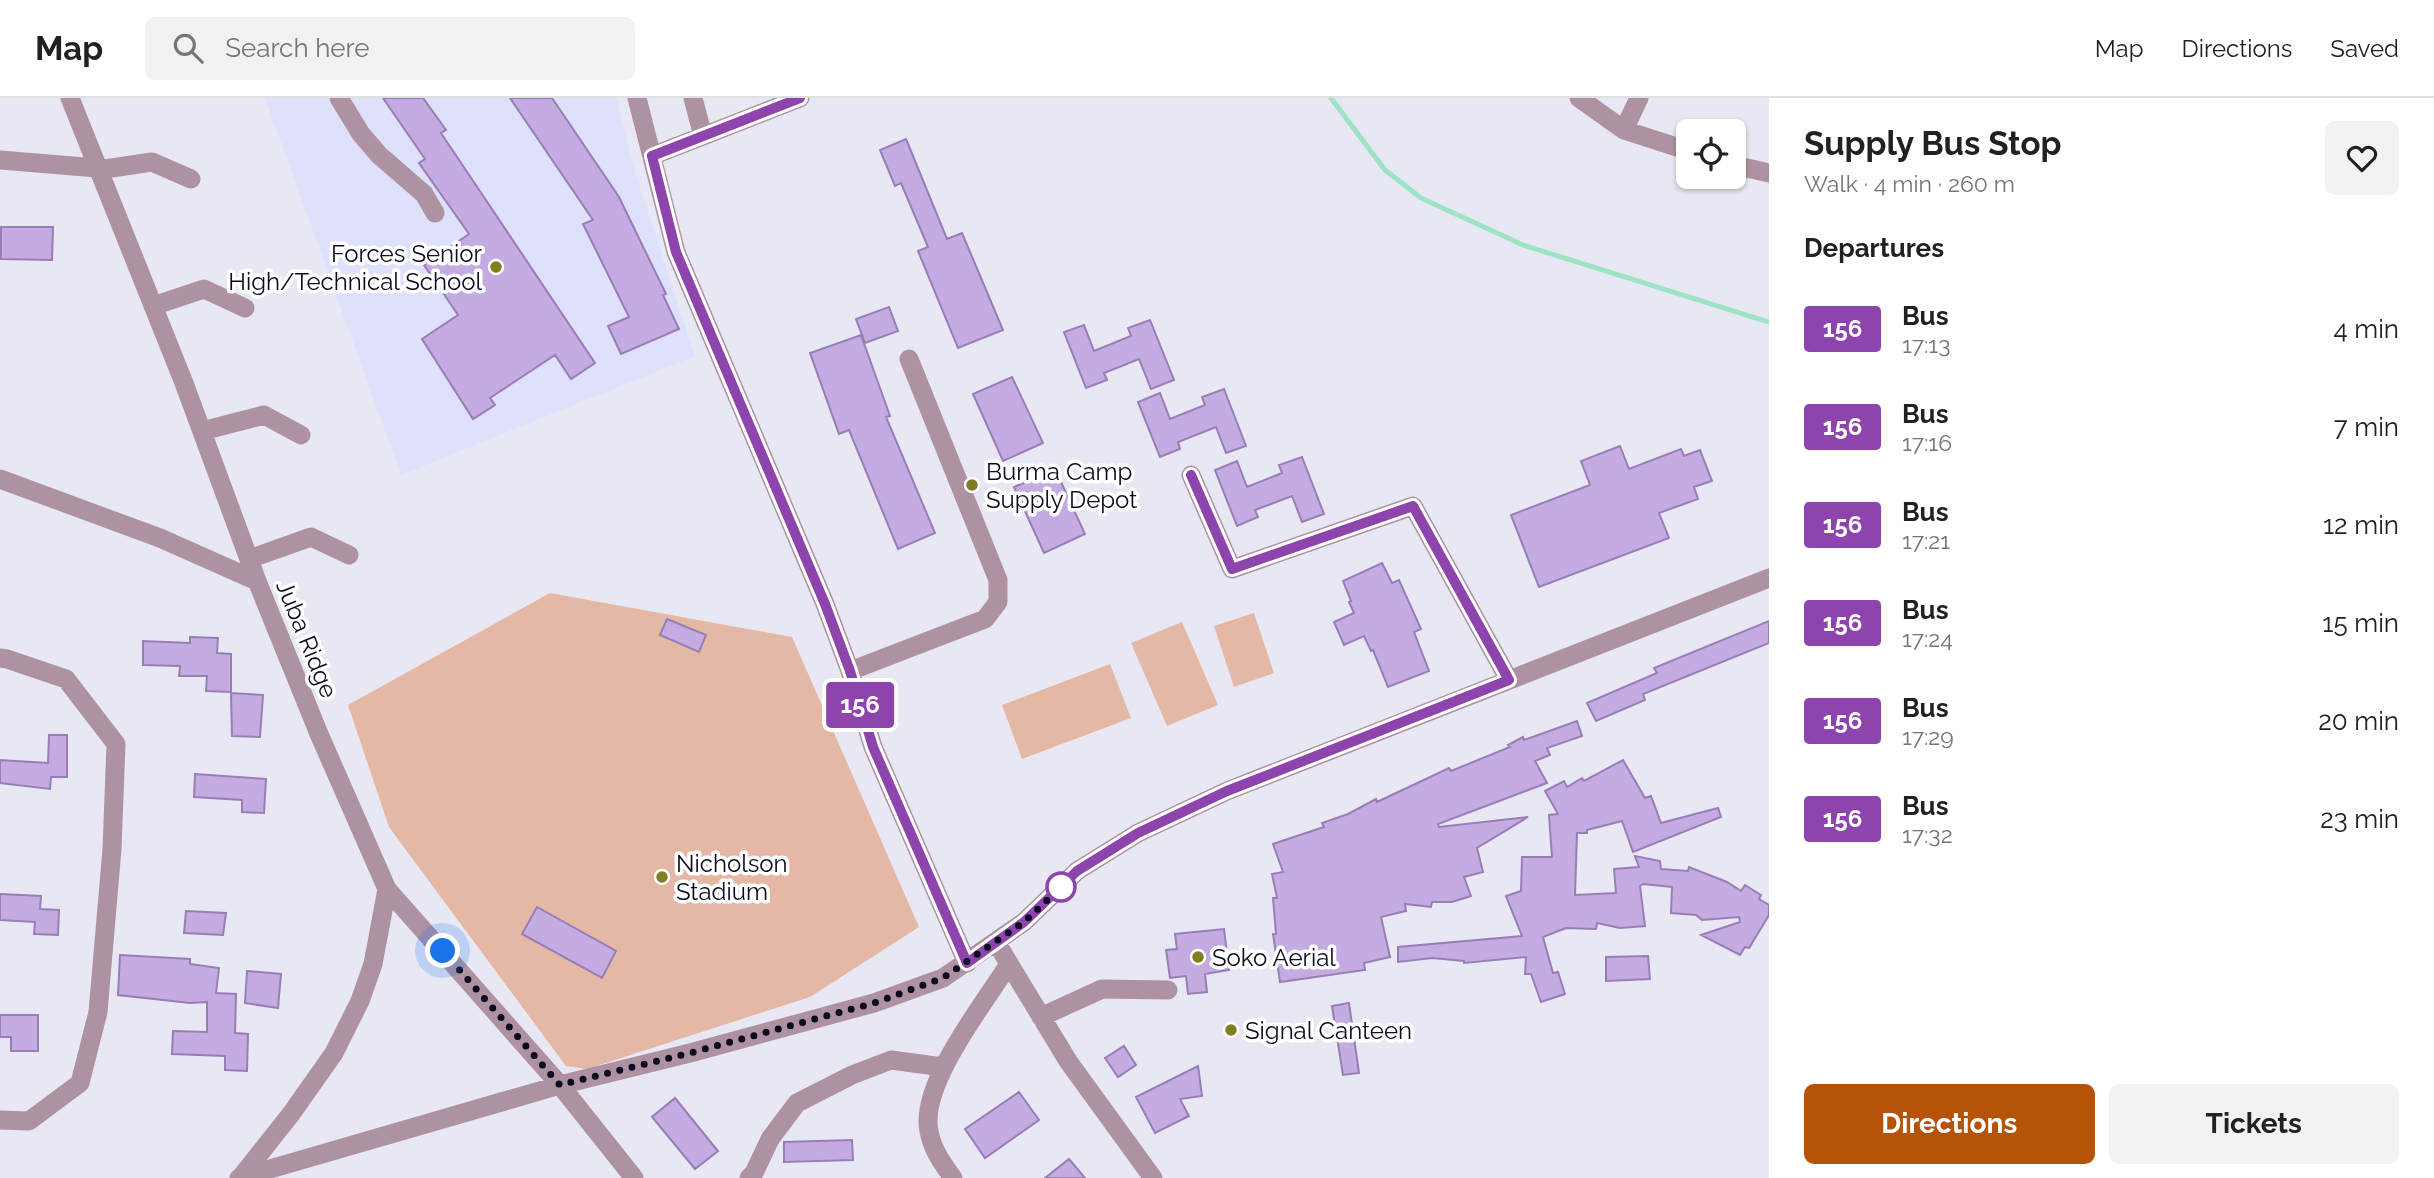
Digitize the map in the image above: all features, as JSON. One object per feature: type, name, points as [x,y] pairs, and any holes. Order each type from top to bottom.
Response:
[{"type":"street","name":"Juba Ridge","points":[[70,98],[202,431],[257,581],[319,734],[387,889],[560,1085],[634,1178]]},
{"type":"street","points":[[339,98],[361,134],[379,155],[424,194],[435,213]]},
{"type":"street","points":[[637,98],[676,252],[777,487],[850,671],[873,747],[967,963]]},
{"type":"street","points":[[693,98],[703,136]]},
{"type":"street","points":[[652,156],[800,98]]},
{"type":"street","points":[[1579,98],[1624,130],[1676,147]]},
{"type":"street","points":[[1624,130],[1639,98]]},
{"type":"street","points":[[0,160],[98,169],[152,162],[191,179]]},
{"type":"street","points":[[1746,168],[1769,173]]},
{"type":"street","points":[[153,306],[205,289],[245,308]]},
{"type":"street","points":[[850,671],[985,619],[998,603],[999,580],[909,359]]},
{"type":"street","points":[[202,431],[264,415],[301,435]]},
{"type":"street","points":[[1191,475],[1232,569],[1413,506],[1509,680]]},
{"type":"street","points":[[0,479],[160,538],[257,581]]},
{"type":"street","points":[[249,559],[310,537],[349,555]]},
{"type":"street","points":[[240,1178],[560,1085],[874,1003],[943,978],[1024,922],[1077,871],[1138,833],[1227,791],[1769,578]]},
{"type":"street","points":[[0,659],[66,679],[116,744],[112,849],[98,1012],[80,1083],[29,1121],[0,1120]]},
{"type":"street","points":[[240,1178],[291,1114],[334,1053],[360,1001],[373,964],[387,889]]},
{"type":"street","points":[[996,942],[1068,1061],[1153,1178]]},
{"type":"street","points":[[953,1178],[937,1156],[928,1128],[932,1091],[943,1067],[1009,964]]},
{"type":"street","points":[[1041,1017],[1102,989],[1168,990]]},
{"type":"street","points":[[749,1178],[770,1139],[797,1104],[852,1075],[891,1060],[943,1067]]},
{"type":"shaded area","name":"Forces Senior High/Technical School","points":[[265,98],[616,98],[637,178],[695,356],[401,475]]},
{"type":"shaded area","name":"Nicholson Stadium","points":[[550,593],[792,637],[919,927],[810,997],[587,1069],[566,1066],[389,827],[348,705]]},
{"type":"shaded area","points":[[1254,613],[1274,673],[1234,687],[1214,626]]},
{"type":"shaded area","points":[[1182,622],[1218,705],[1167,726],[1131,643]]},
{"type":"shaded area","points":[[1110,664],[1131,718],[1022,759],[1002,705]]},
{"type":"building","points":[[383,98],[423,98],[446,130],[441,133],[595,363],[571,379],[555,355],[490,398],[495,405],[473,419],[422,339],[458,315],[424,265],[469,234],[419,163],[425,159]]},
{"type":"building","points":[[510,98],[552,98],[619,197],[666,294],[663,295],[679,329],[621,354],[608,326],[629,317],[583,224],[593,220]]},
{"type":"building","points":[[906,139],[947,239],[962,233],[1003,330],[958,348],[918,251],[928,247],[901,183],[895,186],[880,150]]},
{"type":"building","points":[[1,227],[53,227],[52,260],[1,259]]},
{"type":"building","points":[[889,307],[898,331],[865,343],[856,319]]},
{"type":"building","points":[[1150,320],[1174,380],[1151,389],[1139,359],[1104,373],[1107,380],[1086,388],[1064,332],[1084,325],[1094,351],[1131,336],[1128,328]]},
{"type":"building","points":[[861,335],[890,416],[886,417],[935,533],[898,549],[849,430],[839,434],[810,353]]},
{"type":"building","points":[[1012,377],[1043,443],[1003,461],[973,394]]},
{"type":"building","points":[[1224,389],[1246,446],[1226,453],[1216,427],[1178,442],[1180,449],[1160,457],[1138,402],[1160,393],[1170,419],[1205,405],[1202,397]]},
{"type":"building","points":[[1620,446],[1629,469],[1681,449],[1684,456],[1700,450],[1712,481],[1694,487],[1698,499],[1659,513],[1669,538],[1539,587],[1511,515],[1590,485],[1581,461]]},
{"type":"building","points":[[1302,457],[1324,514],[1302,522],[1292,496],[1255,510],[1258,517],[1237,526],[1215,470],[1237,461],[1247,487],[1282,473],[1279,465]]},
{"type":"building","points":[[1055,469],[1085,534],[1044,553],[1014,487]]},
{"type":"building","points":[[1382,563],[1392,583],[1399,580],[1421,629],[1414,632],[1429,671],[1388,687],[1373,650],[1371,651],[1364,636],[1344,645],[1334,622],[1354,613],[1343,581]]},
{"type":"building","points":[[667,619],[706,635],[699,652],[660,635]]},
{"type":"building","points":[[1769,621],[1769,643],[1643,694],[1645,700],[1596,721],[1587,703],[1657,673],[1654,668]]},
{"type":"building","points":[[190,637],[218,638],[217,653],[231,654],[231,692],[206,691],[207,676],[179,676],[180,666],[143,665],[143,641],[190,643]]},
{"type":"building","points":[[231,693],[263,695],[260,737],[232,736]]},
{"type":"building","points":[[1577,721],[1582,736],[1547,748],[1550,755],[1535,761],[1547,783],[1438,824],[1439,827],[1528,817],[1477,848],[1483,872],[1464,877],[1471,896],[1452,902],[1432,902],[1431,907],[1405,904],[1406,911],[1381,917],[1390,957],[1364,963],[1365,970],[1280,982],[1273,934],[1276,934],[1273,898],[1277,898],[1272,874],[1283,872],[1273,844],[1324,827],[1322,823],[1348,814],[1376,799],[1377,802],[1449,768],[1451,771],[1510,747],[1508,745],[1523,737],[1524,740]]},
{"type":"building","points":[[49,735],[67,735],[67,777],[51,777],[50,789],[0,783],[0,760],[48,763]]},
{"type":"building","points":[[1623,760],[1645,798],[1651,796],[1661,823],[1718,808],[1721,817],[1633,852],[1622,821],[1587,830],[1587,833],[1577,833],[1575,895],[1616,893],[1614,869],[1639,867],[1635,856],[1660,861],[1661,869],[1688,871],[1689,867],[1727,882],[1741,891],[1745,885],[1761,895],[1759,899],[1769,905],[1769,915],[1749,948],[1745,947],[1740,955],[1701,935],[1740,922],[1739,917],[1702,920],[1696,915],[1671,913],[1672,887],[1643,884],[1640,886],[1645,926],[1620,928],[1597,923],[1596,929],[1566,928],[1543,937],[1553,973],[1558,972],[1565,994],[1541,1002],[1531,974],[1525,974],[1526,957],[1464,963],[1432,958],[1398,962],[1398,947],[1522,936],[1506,896],[1521,891],[1522,857],[1552,857],[1549,815],[1558,814],[1545,791],[1564,781],[1567,787],[1582,778],[1584,781]]},
{"type":"building","points":[[195,774],[266,779],[264,813],[242,812],[242,800],[194,797]]},
{"type":"building","points":[[0,894],[41,896],[40,909],[59,910],[58,935],[34,934],[35,922],[0,920]]},
{"type":"building","points":[[537,907],[616,951],[602,978],[522,934]]},
{"type":"building","points":[[186,911],[226,913],[223,935],[184,933]]},
{"type":"building","points":[[1224,929],[1229,970],[1205,974],[1207,992],[1188,994],[1186,976],[1170,978],[1166,950],[1177,949],[1175,934]]},
{"type":"building","points":[[120,955],[190,959],[190,964],[219,968],[216,993],[236,994],[235,1033],[248,1034],[247,1071],[225,1070],[225,1056],[172,1054],[173,1031],[207,1032],[207,1002],[190,1003],[118,995]]},
{"type":"building","points":[[1648,956],[1650,979],[1606,981],[1606,957]]},
{"type":"building","points":[[247,971],[281,974],[278,1008],[245,1003]]},
{"type":"building","points":[[1349,1003],[1359,1073],[1343,1075],[1332,1006]]},
{"type":"building","points":[[0,1015],[38,1015],[38,1051],[11,1051],[11,1037],[0,1037]]},
{"type":"building","points":[[1124,1046],[1136,1065],[1118,1077],[1105,1058]]},
{"type":"building","points":[[1198,1066],[1202,1096],[1180,1099],[1189,1116],[1155,1133],[1136,1097]]},
{"type":"building","points":[[1019,1092],[1039,1120],[985,1158],[965,1129]]},
{"type":"building","points":[[675,1098],[718,1151],[695,1169],[652,1117]]},
{"type":"building","points":[[852,1140],[853,1160],[784,1162],[784,1142]]},
{"type":"building","points":[[1069,1159],[1085,1178],[1045,1178]]},
{"type":"waterway","points":[[1331,98],[1385,170],[1421,198],[1523,245],[1769,322]]},
{"type":"bus line","name":"156","points":[[800,98],[652,156],[676,252],[825,604],[850,671],[873,747],[967,963],[1024,922],[1077,871],[1138,833],[1227,791],[1509,680],[1413,506],[1232,569],[1191,475]]},
{"type":"place","name":"Forces Senior High/Technical School","points":[[496,267]]},
{"type":"place","name":"Burma Camp Supply Depot","points":[[972,485]]},
{"type":"place","name":"Nicholson Stadium","points":[[662,877]]},
{"type":"place","name":"Soko Aerial","points":[[1198,957]]},
{"type":"place","name":"Signal Canteen","points":[[1231,1030]]},
{"type":"route","points":[[443,951],[560,1085],[874,1003],[943,978],[1024,922],[1061,887]]}]
